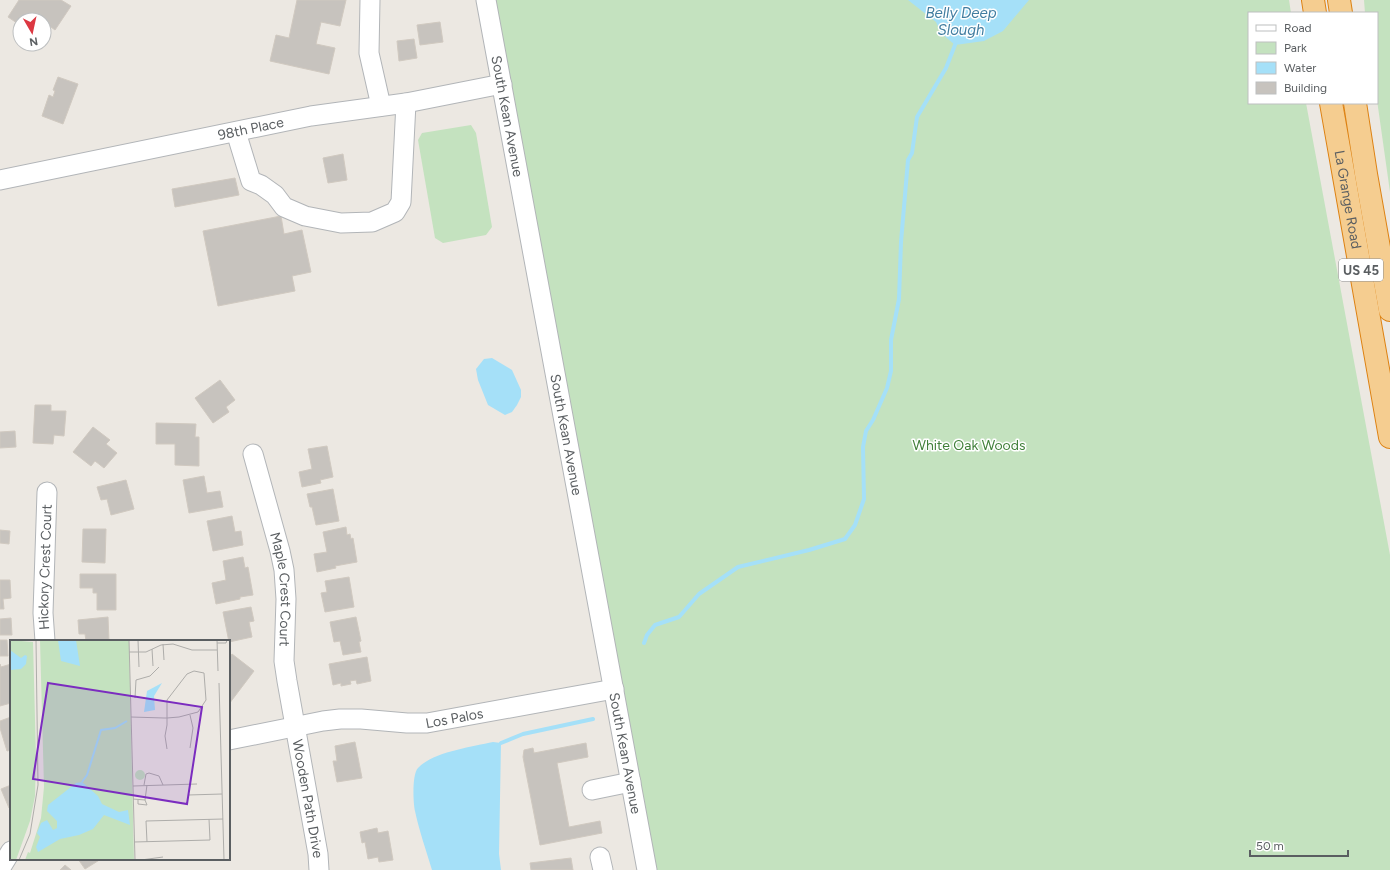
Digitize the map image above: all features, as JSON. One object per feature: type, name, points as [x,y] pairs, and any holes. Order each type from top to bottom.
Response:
[{"type":"highway","points":[[1313,0],[1315,12]]},
{"type":"highway","points":[[1339,0],[1341,12]]},
{"type":"highway","name":"La Grange Road","points":[[1331,104],[1390,437]]},
{"type":"highway","name":"La Grange Road","points":[[1355,104],[1390,310]]},
{"type":"street","points":[[370,0],[369,53],[381,106]]},
{"type":"street","name":"South Kean Avenue","points":[[486,0],[647,870]]},
{"type":"street","name":"98th Place","points":[[0,180],[311,116],[406,102],[502,84]]},
{"type":"street","points":[[236,132],[251,181],[261,185],[274,195],[284,207],[305,216],[341,223],[372,222],[395,212],[401,202],[406,102]]},
{"type":"street","name":"Maple Crest Court","points":[[253,454],[284,570],[286,599],[284,661],[294,727]]},
{"type":"street","name":"Hickory Crest Court","points":[[45,640],[43,613],[47,492]]},
{"type":"street","name":"Los Palos","points":[[230,740],[340,719],[361,719],[407,723],[427,722],[614,689]]},
{"type":"street","name":"Wooden Path Drive","points":[[294,727],[318,854],[319,870]]},
{"type":"street","points":[[592,790],[631,782]]},
{"type":"street","points":[[0,869],[10,853]]},
{"type":"green space","name":"White Oak Woods","points":[[487,0],[1289,0],[1291,12],[1248,12],[1248,104],[1306,104],[1390,555],[1390,870],[648,870]]},
{"type":"green space","points":[[1364,0],[1390,0],[1390,192],[1378,104],[1378,12],[1365,12]]},
{"type":"green space","points":[[471,125],[476,133],[492,227],[486,235],[443,243],[435,238],[418,140],[422,133]]},
{"type":"water","name":"Belly Deep Slough","points":[[908,0],[1029,0],[1003,31],[984,41],[955,45],[941,33],[936,22]]},
{"type":"water","points":[[492,358],[512,370],[521,390],[521,397],[517,405],[512,412],[505,415],[488,405],[478,380],[476,369],[484,359]]},
{"type":"water","points":[[493,742],[501,743],[499,854],[501,870],[432,870],[414,807],[413,795],[416,771],[425,762],[443,754]]},
{"type":"building","points":[[19,0],[61,0],[71,6],[55,30],[52,28],[52,12],[12,12],[12,20],[8,17]]},
{"type":"building","points":[[297,0],[346,0],[340,26],[321,22],[316,44],[335,48],[329,74],[270,61],[276,35],[289,38]]},
{"type":"building","points":[[440,22],[443,42],[420,45],[417,25]]},
{"type":"building","points":[[414,39],[417,58],[399,61],[397,41]]},
{"type":"building","points":[[58,77],[78,84],[63,124],[42,116],[49,95],[53,97],[55,91],[53,90]]},
{"type":"building","points":[[343,154],[347,180],[328,183],[323,158]]},
{"type":"building","points":[[235,178],[239,195],[175,207],[172,189]]},
{"type":"building","points":[[281,216],[284,234],[302,230],[311,272],[292,276],[295,291],[218,306],[203,231]]},
{"type":"building","points":[[220,380],[235,400],[226,407],[229,412],[213,423],[195,398]]},
{"type":"building","points":[[35,405],[51,405],[51,411],[66,411],[64,436],[54,435],[53,444],[33,443]]},
{"type":"building","points":[[156,423],[196,424],[195,437],[199,437],[199,466],[175,465],[175,444],[156,444]]},
{"type":"building","points":[[93,427],[110,440],[106,444],[117,453],[104,468],[95,461],[91,466],[73,452]]},
{"type":"building","points":[[15,431],[16,447],[0,448],[0,432]]},
{"type":"building","points":[[327,446],[333,477],[320,480],[321,483],[302,487],[299,472],[312,469],[308,449]]},
{"type":"building","points":[[204,476],[207,493],[220,491],[223,507],[189,513],[183,480]]},
{"type":"building","points":[[126,480],[134,509],[111,515],[107,499],[101,500],[97,487]]},
{"type":"building","points":[[333,489],[339,521],[316,525],[307,494]]},
{"type":"building","points":[[232,516],[235,532],[241,531],[243,545],[213,551],[207,521]]},
{"type":"building","points":[[346,527],[347,535],[350,534],[351,539],[353,538],[357,562],[335,566],[336,568],[317,572],[314,554],[327,552],[323,532]]},
{"type":"building","points":[[83,529],[106,529],[105,563],[82,562]]},
{"type":"building","points":[[0,530],[10,531],[9,544],[0,543]]},
{"type":"building","points":[[243,557],[245,568],[248,567],[253,595],[216,604],[212,583],[226,580],[223,561]]},
{"type":"building","points":[[80,574],[116,574],[116,610],[97,610],[97,593],[93,593],[93,588],[80,588]]},
{"type":"building","points":[[349,577],[354,607],[325,612],[321,593],[327,592],[325,581]]},
{"type":"building","points":[[0,580],[10,580],[11,598],[3,599],[4,609],[0,609]]},
{"type":"building","points":[[251,607],[254,621],[249,622],[252,637],[230,642],[223,612]]},
{"type":"building","points":[[108,617],[109,640],[86,640],[85,634],[79,634],[78,620]]},
{"type":"building","points":[[356,617],[361,641],[359,642],[361,652],[343,655],[340,641],[334,642],[330,622]]},
{"type":"building","points":[[11,618],[12,635],[0,635],[0,619]]},
{"type":"building","points":[[0,640],[7,640],[8,656],[0,656]]},
{"type":"building","points":[[232,654],[254,671],[230,703],[230,657]]},
{"type":"building","points":[[367,657],[371,681],[357,684],[356,680],[350,681],[351,684],[341,686],[341,683],[333,685],[329,664]]},
{"type":"building","points":[[0,664],[1,667],[10,664],[10,703],[0,706]]},
{"type":"building","points":[[10,717],[10,750],[7,751],[0,728],[0,721]]},
{"type":"building","points":[[355,742],[362,778],[337,782],[333,761],[337,761],[335,746]]},
{"type":"building","points":[[586,743],[588,757],[557,763],[569,827],[600,821],[602,833],[540,845],[523,757],[524,750],[533,748],[534,753]]},
{"type":"building","points":[[10,785],[9,808],[1,789]]},
{"type":"building","points":[[377,828],[378,833],[388,831],[393,860],[379,862],[378,857],[368,859],[365,842],[362,843],[360,832]]},
{"type":"building","points":[[571,858],[573,870],[531,870],[530,863]]},
{"type":"building","points":[[79,860],[99,860],[85,869]]},
{"type":"building","points":[[65,865],[71,870],[60,870]]},
{"type":"waterway","points":[[644,643],[647,635],[655,625],[679,617],[699,594],[738,567],[809,550],[845,539],[855,525],[864,499],[863,447],[866,431],[873,420],[887,388],[891,371],[891,340],[899,299],[901,242],[908,160],[912,153],[917,117],[946,68],[955,45]]},
{"type":"waterway","points":[[501,743],[523,734],[593,719]]}]
